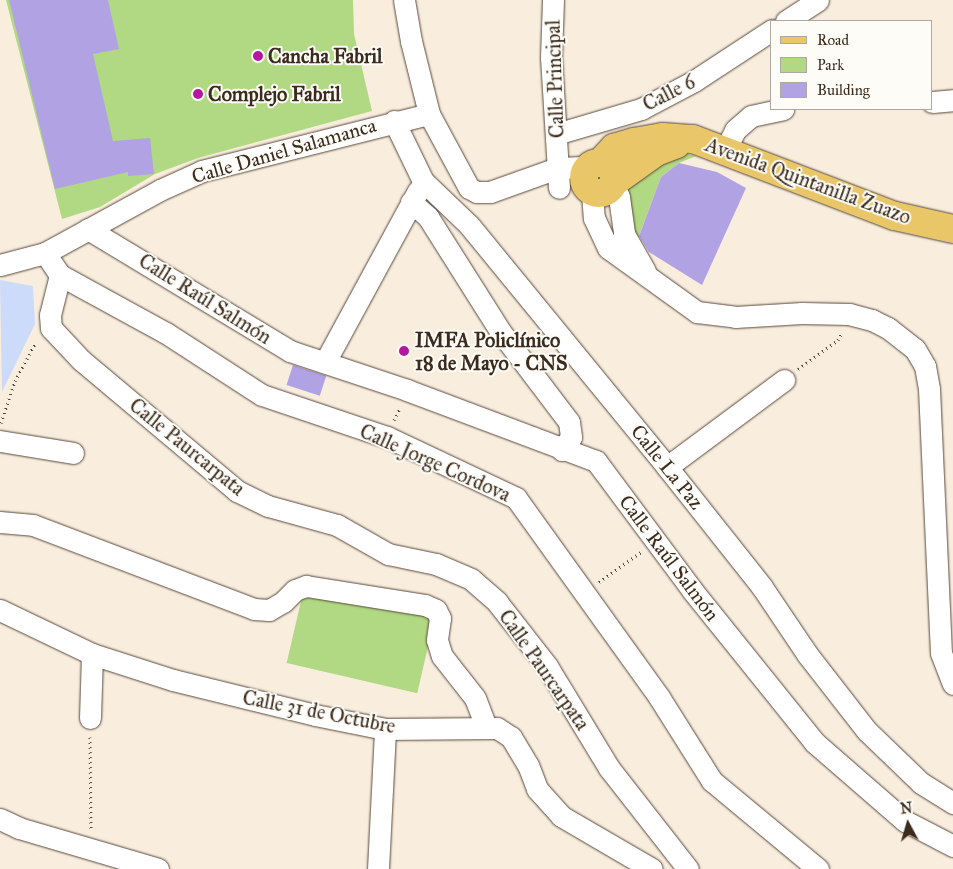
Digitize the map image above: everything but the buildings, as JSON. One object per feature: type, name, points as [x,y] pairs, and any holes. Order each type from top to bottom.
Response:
[{"type":"main road","name":"Avenida Quintanilla Zuazo","points":[[600,180],[656,152],[693,139],[895,216],[953,229]]},
{"type":"street","points":[[404,0],[411,41],[430,114],[469,188],[477,192],[490,192],[558,171],[600,180],[594,218],[608,248],[652,282],[697,312],[710,314],[848,314],[872,320],[902,337],[915,349],[925,366],[947,651],[953,684]]},
{"type":"street","name":"Calle Principal","points":[[553,0],[551,57],[558,171]]},
{"type":"street","points":[[788,20],[818,0]]},
{"type":"street","name":"Calle 6","points":[[556,134],[642,108],[694,81],[770,31]]},
{"type":"street","points":[[933,102],[953,100]]},
{"type":"street","points":[[725,150],[735,130],[750,116],[778,110]]},
{"type":"street","name":"Calle Daniel Salamanca","points":[[0,266],[45,253],[202,171],[394,121],[430,114]]},
{"type":"street","name":"Calle La Paz","points":[[394,121],[424,181],[469,225],[667,467],[762,587],[807,654],[867,731],[921,784],[953,803]]},
{"type":"street","points":[[325,362],[424,181]]},
{"type":"street","points":[[411,202],[428,217],[500,331],[569,422],[571,436],[562,450]]},
{"type":"street","name":"Calle Raúl Salmón","points":[[88,229],[242,325],[290,351],[407,390],[562,450],[596,461],[656,541],[814,742],[905,821],[953,846]]},
{"type":"street","points":[[45,253],[60,275],[50,315]]},
{"type":"street","name":"Calle Jorge Cordova","points":[[60,275],[166,333],[262,395],[387,437],[516,498],[659,697],[712,780],[818,869]]},
{"type":"street","name":"Calle Paurcarpata","points":[[50,315],[51,328],[81,360],[236,491],[268,506],[338,524],[388,554],[436,564],[471,579],[497,602],[546,666],[609,768],[688,869]]},
{"type":"street","points":[[667,467],[784,380]]},
{"type":"street","points":[[0,441],[73,453]]},
{"type":"street","points":[[0,522],[34,525],[254,609],[269,610],[295,590],[306,586],[426,605],[436,610],[440,618],[437,640],[442,656],[475,698],[486,727]]},
{"type":"street","name":"Calle 31 de Octubre","points":[[0,610],[92,654],[173,680],[385,729],[497,728],[511,737],[528,765],[537,789],[561,816],[652,869]]},
{"type":"street","points":[[90,718],[92,654]]},
{"type":"street","points":[[378,869],[385,729]]},
{"type":"street","points":[[0,819],[19,828],[158,869]]},
{"type":"path","points":[[784,380],[838,340],[848,314]]},
{"type":"path","points":[[0,426],[15,382],[50,315]]},
{"type":"path","points":[[387,437],[407,390]]},
{"type":"path","points":[[584,593],[656,541]]},
{"type":"path","points":[[90,718],[92,848]]},
{"type":"shaded area","points":[[0,280],[33,286],[35,324],[2,392]]},
{"type":"green space","name":"Complejo Fabril","points":[[6,0],[353,0],[354,34],[372,111],[198,158],[155,174],[100,207],[62,219]]},
{"type":"green space","points":[[670,150],[696,156],[679,163],[661,177],[637,241],[623,207],[625,179]]},
{"type":"green space","points":[[304,588],[435,618],[417,693],[287,663]]},
{"type":"place","name":"Cancha Fabril","points":[[258,56]]},
{"type":"place","name":"Complejo Fabril","points":[[198,94]]},
{"type":"place","name":"IMFA Policlínico 18 de Mayo - CNS","points":[[404,351]]}]
